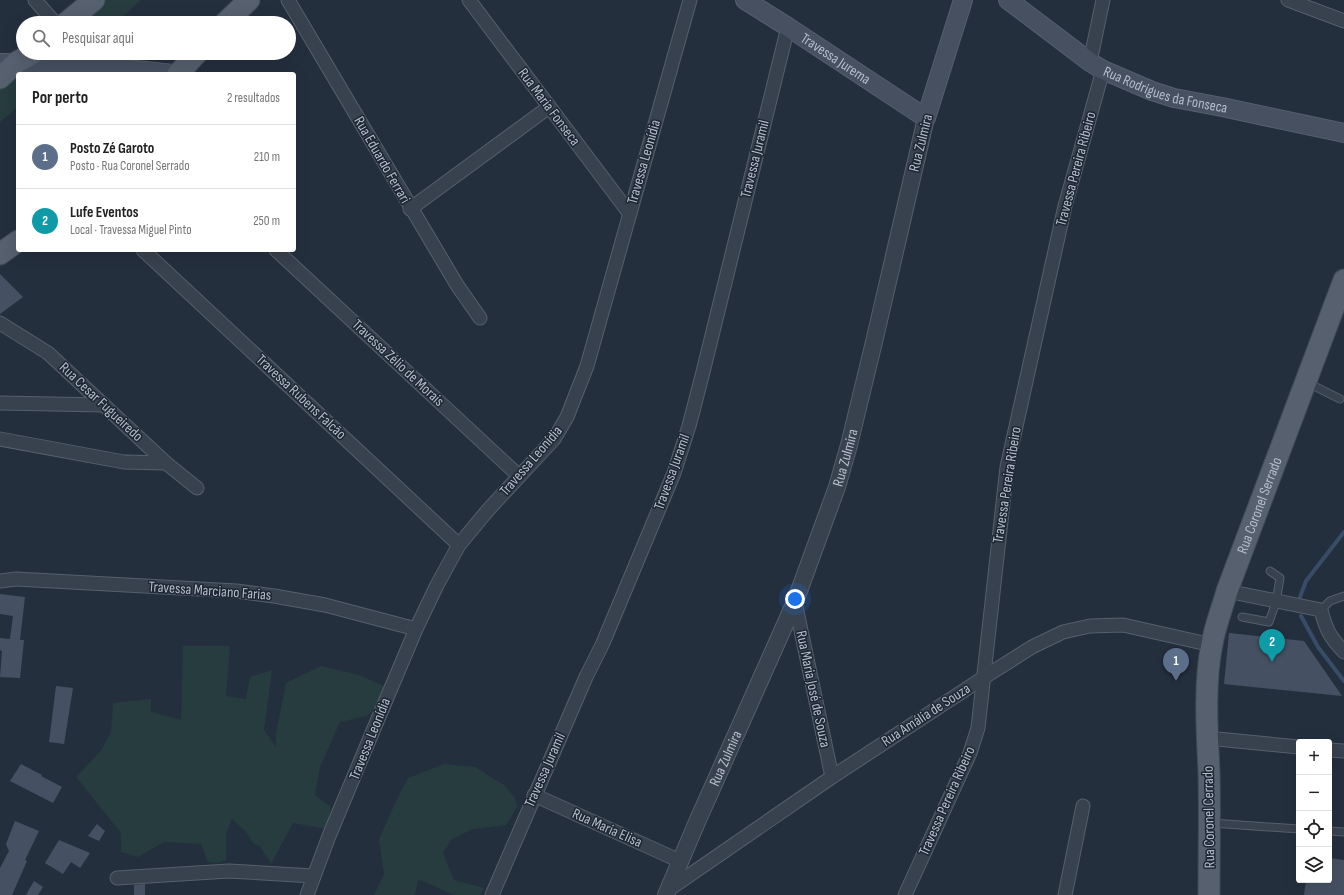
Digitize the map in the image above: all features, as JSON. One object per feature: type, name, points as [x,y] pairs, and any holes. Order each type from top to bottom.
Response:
[{"type":"main road","points":[[75,16],[94,0]]},
{"type":"main road","points":[[232,16],[249,0]]},
{"type":"main road","name":"Travessa Jurema","points":[[745,0],[926,118]]},
{"type":"main road","name":"Rua Zulmira","points":[[926,118],[963,0]]},
{"type":"main road","name":"Rua Rodrigues da Fonseca","points":[[1008,0],[1096,66],[1152,91],[1174,98],[1344,133]]},
{"type":"main road","points":[[0,78],[16,60]]},
{"type":"main road","points":[[29,60],[156,72]]},
{"type":"main road","points":[[180,72],[191,60]]},
{"type":"main road","points":[[0,254],[16,242]]},
{"type":"main road","name":"Rua Coronel Serrado","points":[[1208,738],[1208,682],[1212,645],[1216,626],[1344,280]]},
{"type":"main road","name":"Rua Coronel Cerrado","points":[[1208,738],[1210,823],[1209,895]]},
{"type":"street","points":[[35,0],[49,16]]},
{"type":"street","name":"Rua Eduardo Ferrari","points":[[288,0],[410,209],[457,285],[480,318]]},
{"type":"street","name":"Rua Maria Fonseca","points":[[469,0],[630,214]]},
{"type":"street","name":"Travessa Leonídia","points":[[307,895],[329,836],[416,629],[459,545],[519,476],[554,439],[567,418],[587,366],[690,0]]},
{"type":"street","name":"Travessa Pereira Ribeiro","points":[[905,895],[970,753],[978,728],[1007,467],[1096,66],[1103,0]]},
{"type":"street","points":[[1288,0],[1344,21]]},
{"type":"street","name":"Travessa Juramil","points":[[492,895],[534,795],[586,677],[603,643],[674,473],[689,426],[700,383],[788,27]]},
{"type":"street","points":[[410,209],[549,107]]},
{"type":"street","name":"Rua Zulmira","points":[[667,893],[795,602],[837,487],[849,446],[926,118]]},
{"type":"street","name":"Travessa Rubens Falcão","points":[[146,252],[459,545]]},
{"type":"street","name":"Travessa Zélio de Morais","points":[[278,252],[519,476]]},
{"type":"street","name":"Rua Cesar Fugueiredo","points":[[0,323],[48,353],[166,463],[197,488]]},
{"type":"street","points":[[0,403],[104,405]]},
{"type":"street","points":[[0,439],[124,462],[166,463]]},
{"type":"street","name":"Travessa Marciano Farias","points":[[0,581],[16,579],[236,591],[325,605],[416,629]]},
{"type":"street","points":[[1228,592],[1321,610],[1325,627],[1333,640],[1344,652]]},
{"type":"street","name":"Rua Maria José de Souza","points":[[795,602],[832,777]]},
{"type":"street","name":"Rua Amália de Souza","points":[[667,893],[832,777],[1032,647],[1063,632],[1090,626],[1123,625],[1212,645]]},
{"type":"street","points":[[1208,738],[1296,747]]},
{"type":"street","points":[[1332,750],[1344,751]]},
{"type":"street","name":"Rua Maria Elisa","points":[[534,795],[680,861]]},
{"type":"street","points":[[1066,895],[1083,806]]},
{"type":"street","points":[[117,878],[229,871],[314,876]]},
{"type":"lane","points":[[1306,382],[1340,399]]},
{"type":"lane","points":[[1242,617],[1269,622],[1276,602],[1280,578],[1270,572]]},
{"type":"lane","points":[[1321,610],[1330,601],[1344,596]]},
{"type":"lane","points":[[1210,823],[1296,829]]},
{"type":"lane","points":[[1332,831],[1344,832]]},
{"type":"green space","points":[[94,0],[141,0],[123,16],[76,16]]},
{"type":"green space","points":[[26,60],[72,60],[58,72],[16,72],[16,109],[0,122],[0,82]]},
{"type":"green space","points":[[183,646],[230,646],[226,696],[246,699],[250,677],[272,670],[264,730],[276,747],[276,733],[286,683],[321,666],[359,675],[386,687],[381,703],[367,716],[340,722],[320,767],[315,795],[331,807],[327,829],[293,823],[271,864],[260,846],[253,843],[246,832],[232,819],[226,834],[226,860],[217,863],[208,862],[201,844],[164,842],[138,857],[121,852],[121,833],[76,777],[101,751],[111,732],[113,703],[151,699],[151,712],[181,720]]},
{"type":"green space","points":[[444,764],[475,767],[504,785],[515,798],[517,807],[506,825],[473,829],[452,839],[443,853],[454,880],[484,888],[480,895],[454,895],[418,879],[415,895],[374,895],[384,874],[379,839],[408,778]]},
{"type":"building","points":[[0,274],[23,297],[0,314]]},
{"type":"building","points":[[0,594],[25,597],[20,640],[24,640],[20,678],[0,677],[2,651],[0,650],[0,638],[10,639],[13,616],[0,614]]},
{"type":"building","points":[[1229,633],[1304,641],[1342,696],[1224,684]]},
{"type":"building","points":[[56,686],[73,688],[64,744],[49,742]]},
{"type":"building","points":[[21,764],[62,787],[53,803],[10,781]]},
{"type":"building","points":[[15,821],[39,831],[25,860],[27,861],[12,895],[0,895],[0,868],[9,851],[6,844]]},
{"type":"building","points":[[97,824],[105,831],[99,841],[88,836]]},
{"type":"building","points":[[59,840],[90,853],[80,868],[71,862],[63,874],[45,863]]},
{"type":"building","points":[[1332,858],[1344,860],[1344,895],[1304,895],[1306,883],[1332,883]]},
{"type":"building","points":[[34,881],[43,887],[38,895],[26,895]]},
{"type":"building","points":[[145,884],[145,895],[134,895],[134,885]]},
{"type":"waterway","points":[[1300,597],[1306,581],[1344,532]]},
{"type":"waterway","points":[[1301,616],[1318,647],[1344,681]]},
{"type":"place","name":"Lufe Eventos","points":[[1272,662]]},
{"type":"place","name":"Posto Zé Garoto","points":[[1176,681]]}]
